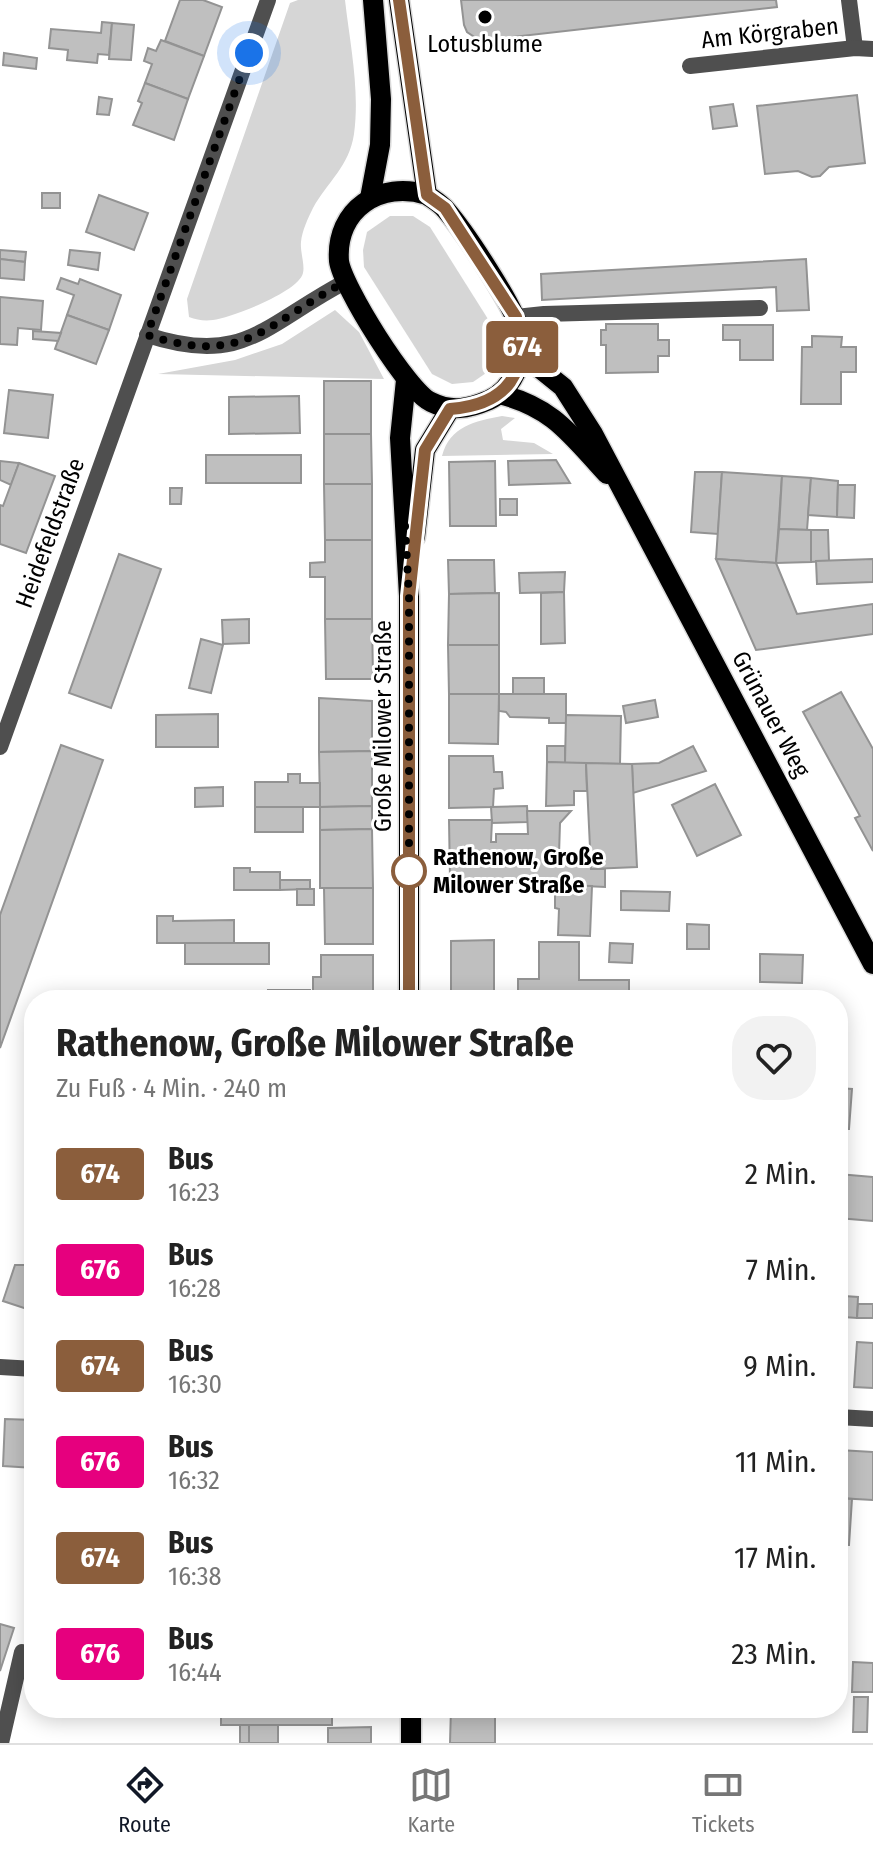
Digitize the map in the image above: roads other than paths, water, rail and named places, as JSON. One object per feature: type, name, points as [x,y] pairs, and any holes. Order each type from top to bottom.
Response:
[{"type":"main road","points":[[370,198],[380,145],[381,99],[373,0]]},
{"type":"main road","points":[[399,0],[427,195]]},
{"type":"main road","points":[[396,189],[427,195],[445,208],[516,317],[522,337],[522,354],[514,377],[499,394],[464,408],[450,409],[427,401],[406,380],[345,282],[339,261],[341,240],[348,220],[370,198],[396,189]]},
{"type":"main road","name":"Grünauer Weg","points":[[522,354],[563,387],[601,447],[620,489],[873,964]]},
{"type":"main road","name":"Große Milower Straße","points":[[406,380],[400,438],[409,596],[409,990]]},
{"type":"main road","name":"Grünauer Weg","points":[[499,394],[525,401],[545,412],[563,427],[620,489]]},
{"type":"main road","name":"Große Milower Straße","points":[[409,596],[425,450],[450,409]]},
{"type":"main road","points":[[411,1718],[411,1743]]},
{"type":"street","name":"Heidefeldstraße","points":[[0,747],[268,0]]},
{"type":"street","name":"Am Körgraben","points":[[849,0],[855,48]]},
{"type":"street","name":"Am Körgraben","points":[[690,66],[855,48],[873,49]]},
{"type":"street","points":[[147,335],[177,345],[207,348],[231,345],[261,333],[345,282]]},
{"type":"street","points":[[516,317],[760,308]]},
{"type":"street","points":[[0,1367],[24,1368]]},
{"type":"street","points":[[848,1418],[873,1419]]},
{"type":"street","points":[[1,1743],[22,1652]]},
{"type":"place","name":"Lotusblume","points":[[485,17]]},
{"type":"place","name":"Rathenow, Große Milower Straße","points":[[409,871]]}]
